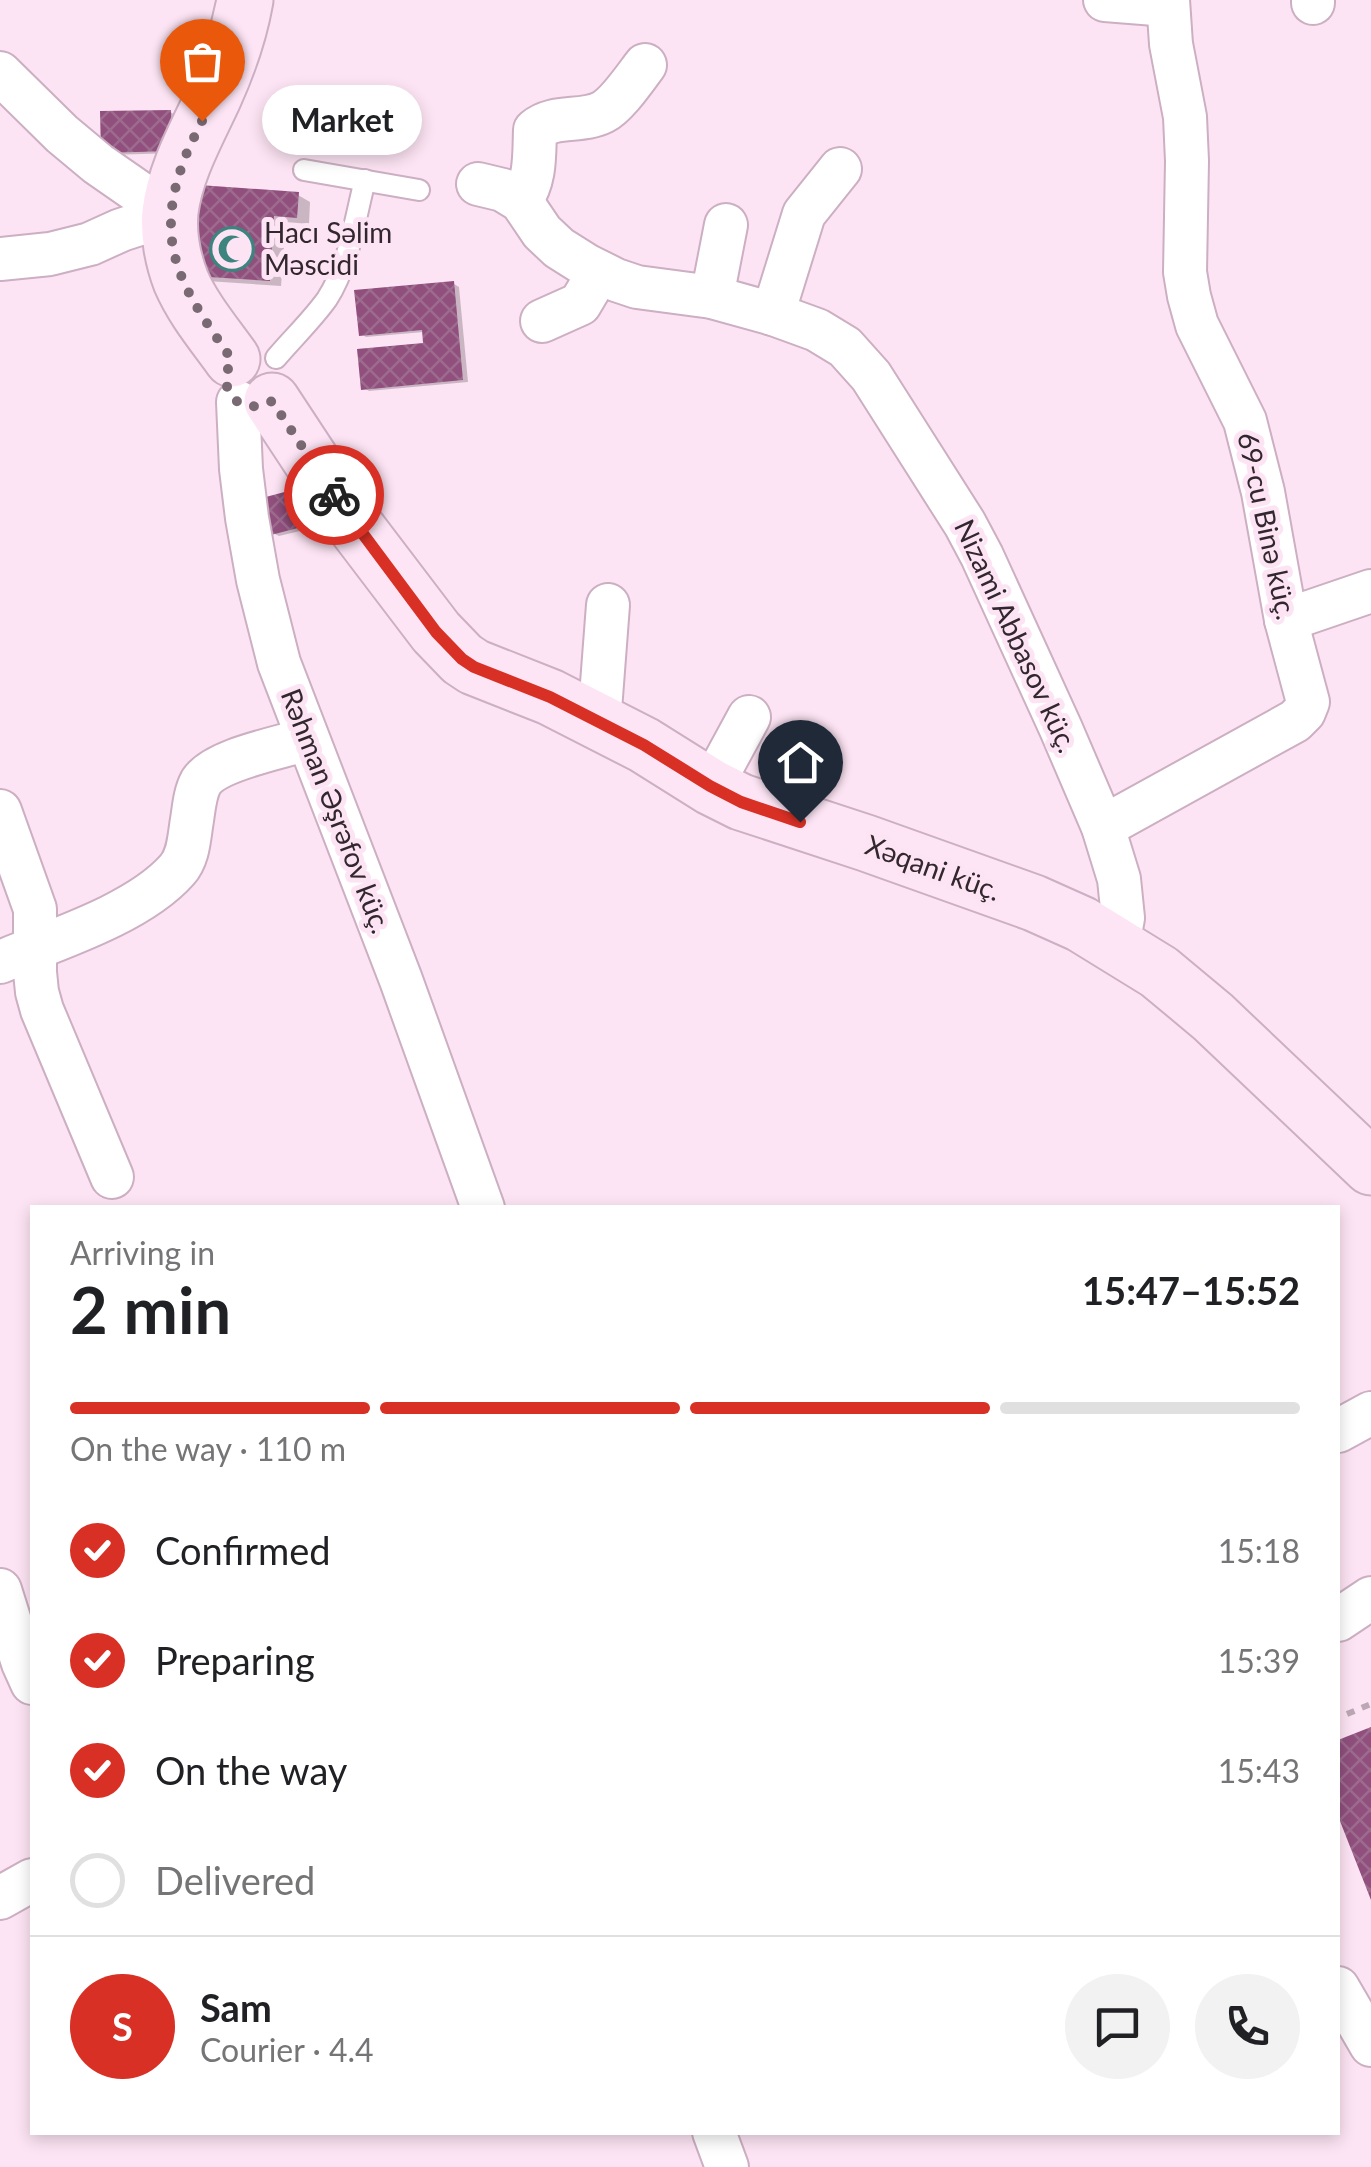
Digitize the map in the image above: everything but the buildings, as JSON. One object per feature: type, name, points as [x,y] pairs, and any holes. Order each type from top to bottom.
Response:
[{"type":"street","points":[[246,0],[232,54],[180,170],[170,214],[171,241],[182,282],[196,308],[254,380]]},
{"type":"street","points":[[1105,0],[1168,2]]},
{"type":"street","name":"69-cu Binə küç.","points":[[1104,827],[1295,722],[1308,702],[1286,620],[1263,492],[1245,421],[1197,324],[1189,296],[1185,272],[1185,117],[1171,44],[1168,2]]},
{"type":"street","points":[[478,184],[503,190],[521,201],[534,173],[535,130],[544,122],[608,111],[645,65]]},
{"type":"street","points":[[0,73],[98,164],[170,214]]},
{"type":"street","points":[[773,314],[804,214],[840,170]]},
{"type":"street","name":"Nizami Abbasov küç.","points":[[521,201],[542,232],[559,248],[599,272],[637,287],[712,297],[817,330],[845,347],[871,376],[966,524],[1104,827],[1120,879],[1122,918],[1118,945]]},
{"type":"street","points":[[0,259],[50,254],[90,244],[170,214]]},
{"type":"street","points":[[712,297],[726,224]]},
{"type":"street","points":[[542,321],[580,304],[599,272]]},
{"type":"street","name":"Xəqani küç.","points":[[254,380],[346,514],[450,648],[474,667],[550,697],[644,745],[710,786],[768,812],[1034,903],[1081,924],[1158,972],[1213,1017],[1371,1167]]},
{"type":"street","name":"Rəhman Əşrəfov küç.","points":[[254,380],[241,469],[258,580],[279,663],[483,1205]]},
{"type":"street","points":[[1286,620],[1371,591]]},
{"type":"street","points":[[599,722],[608,605]]},
{"type":"street","points":[[710,786],[749,718]]},
{"type":"street","points":[[18,955],[124,908],[154,892],[178,870],[186,858],[196,796],[209,774],[223,765],[307,740]]},
{"type":"street","points":[[0,812],[36,908],[18,955],[37,992],[112,1177]]},
{"type":"street","points":[[1340,1429],[1371,1413]]},
{"type":"street","points":[[0,1590],[30,1679]]},
{"type":"street","points":[[1340,1619],[1371,1598]]},
{"type":"street","points":[[0,1898],[30,1881]]},
{"type":"street","points":[[1340,1991],[1371,2045]]},
{"type":"street","points":[[715,2135],[728,2167]]},
{"type":"lane","points":[[304,170],[419,190]]},
{"type":"lane","points":[[254,380],[326,300],[346,254],[365,180]]},
{"type":"path","points":[[1347,1714],[1371,1704]]},
{"type":"way so far","points":[[202,121],[180,170],[170,214],[171,241],[182,282],[232,360],[225,383],[230,394],[249,407],[261,407],[272,401],[334,495]]},
{"type":"place","name":"Market","points":[[202,121]]},
{"type":"place","name":"Hacı Səlim Məscidi","points":[[232,249]]},
{"type":"route","points":[[334,495],[436,632],[462,659],[550,697],[644,745],[741,802],[800,822]]}]
